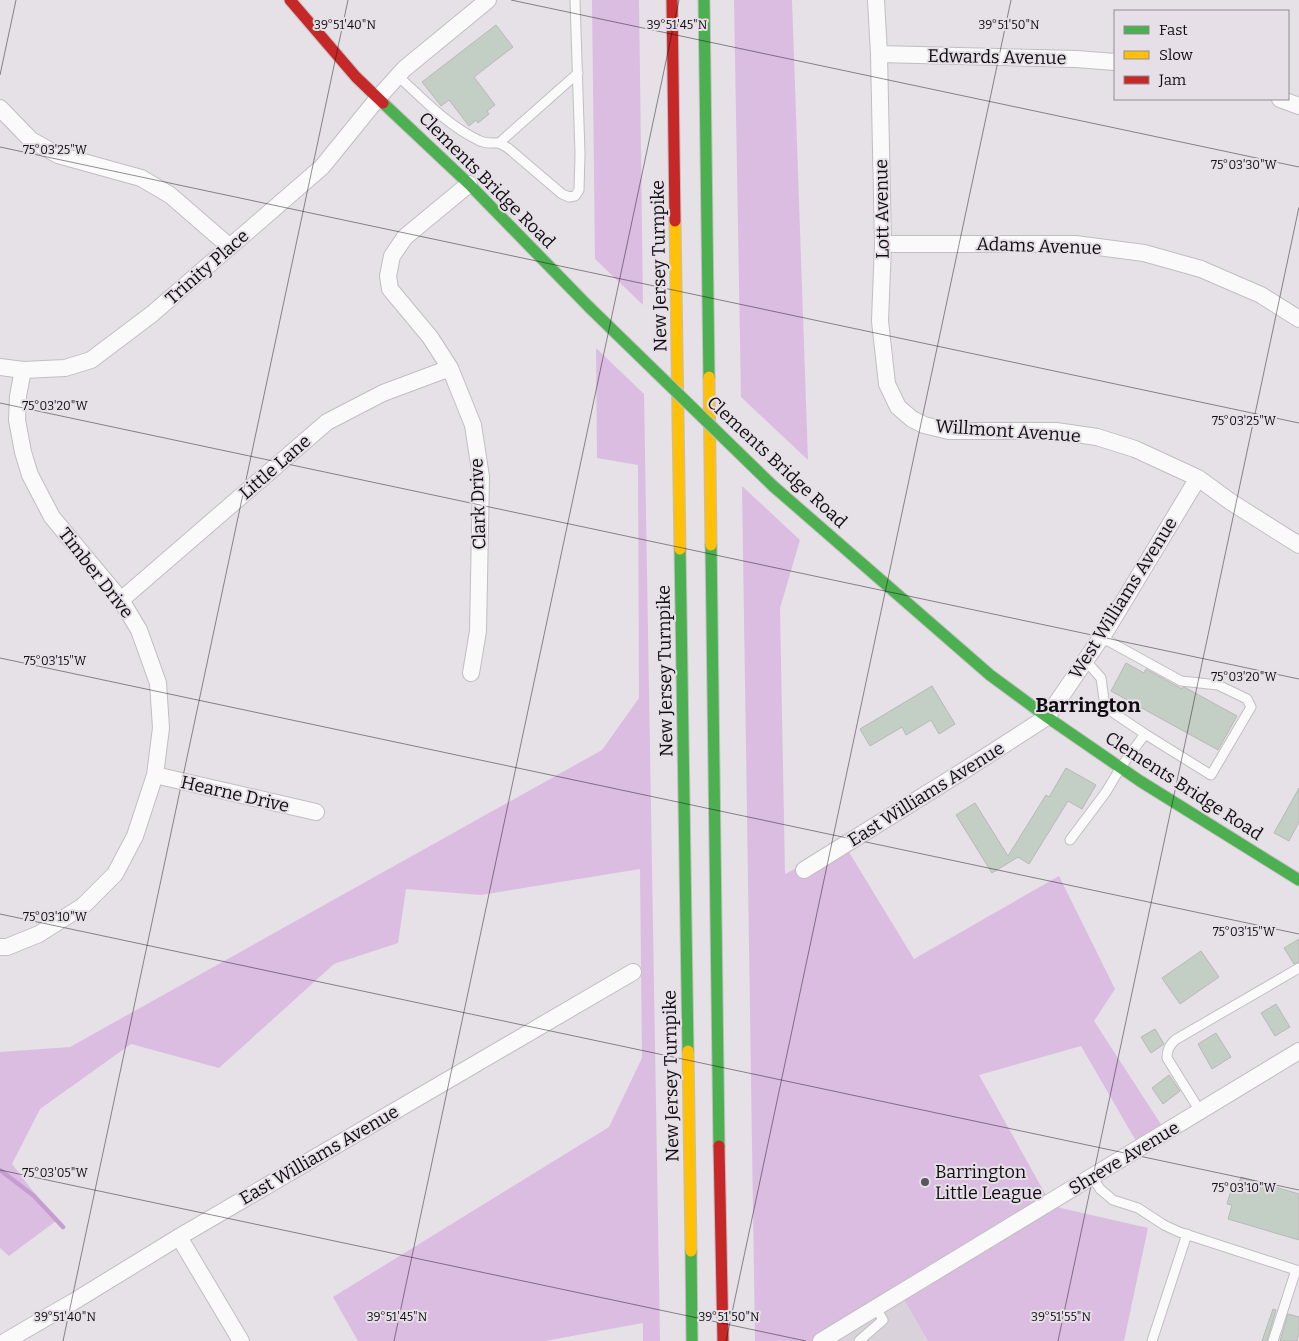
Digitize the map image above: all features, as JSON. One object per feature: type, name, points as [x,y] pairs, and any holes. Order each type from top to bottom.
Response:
[{"type":"main road","name":"Clements Bridge Road","points":[[290,0],[356,78],[469,184],[589,307],[773,486],[990,675],[1140,781],[1299,880]]},
{"type":"main road","name":"New Jersey Turnpike","points":[[672,0],[692,1341]]},
{"type":"main road","points":[[704,0],[716,962],[723,1341]]},
{"type":"street","name":"Trinity Place","points":[[0,366],[23,370],[65,368],[91,360],[152,314],[322,167],[398,76],[488,0]]},
{"type":"street","name":"Lott Avenue","points":[[876,0],[884,244],[880,321],[887,384],[898,407],[904,412]]},
{"type":"street","name":"Edwards Avenue","points":[[879,54],[1076,59],[1114,62]]},
{"type":"street","points":[[1283,100],[1299,106]]},
{"type":"street","points":[[0,108],[31,140],[58,155],[141,178],[170,195],[230,247]]},
{"type":"street","name":"Clark Drive","points":[[469,184],[405,236],[392,256],[388,276],[390,289],[430,337],[450,368],[472,425],[481,477],[478,631],[471,673]]},
{"type":"street","name":"Adams Avenue","points":[[884,244],[1076,244],[1144,253],[1202,269],[1260,295],[1299,319]]},
{"type":"street","name":"Little Lane","points":[[120,600],[327,422],[383,393],[450,368]]},
{"type":"street","name":"Timber Drive","points":[[0,947],[7,947],[39,934],[83,906],[115,874],[135,836],[155,776],[161,728],[158,683],[138,630],[120,600],[52,517],[30,475],[23,452],[17,420],[18,396],[23,370]]},
{"type":"street","name":"Willmont Avenue","points":[[904,412],[912,419],[924,425],[949,431],[1056,431],[1097,437],[1135,449],[1198,478],[1231,502],[1299,545]]},
{"type":"street","name":"West Williams Avenue","points":[[1047,717],[1101,637],[1198,478]]},
{"type":"street","name":"East Williams Avenue","points":[[804,870],[1047,717]]},
{"type":"street","name":"Hearne Drive","points":[[155,776],[316,812]]},
{"type":"street","name":"East Williams Avenue","points":[[6,1341],[179,1237],[633,972]]},
{"type":"street","name":"Shreve Avenue","points":[[821,1341],[1299,1052]]},
{"type":"street","points":[[179,1237],[241,1341]]},
{"type":"lane","points":[[499,143],[508,148],[562,194],[569,197],[575,196],[579,190],[580,154],[575,0]]},
{"type":"lane","points":[[398,76],[431,107],[461,131],[480,142],[491,144],[499,143],[578,73]]},
{"type":"lane","points":[[1085,660],[1101,678],[1105,707],[1211,776],[1251,707],[1247,699],[1218,685],[1182,681],[1101,637]]},
{"type":"lane","points":[[1070,840],[1106,792],[1121,767],[1145,734]]},
{"type":"lane","points":[[1200,1112],[1167,1058],[1167,1050],[1171,1044],[1299,968]]},
{"type":"lane","points":[[1092,1177],[1100,1189],[1113,1200],[1138,1208],[1164,1225],[1298,1270],[1273,1341]]},
{"type":"lane","points":[[1152,1341],[1187,1234]]},
{"type":"lane","points":[[859,1341],[883,1320],[876,1308]]},
{"type":"shaded area","points":[[592,0],[639,0],[643,305],[595,259]]},
{"type":"shaded area","points":[[734,0],[792,0],[808,460],[741,397]]},
{"type":"shaded area","points":[[596,348],[644,394],[660,1341],[643,1341],[643,1323],[545,1341],[358,1341],[333,1297],[609,1127],[642,1058],[640,869],[481,895],[406,889],[398,943],[334,964],[219,1068],[131,1044],[40,1109],[12,1164],[56,1221],[9,1256],[0,1248],[0,1052],[70,1047],[602,750],[639,698],[638,465],[597,458]]},
{"type":"shaded area","points":[[742,486],[800,540],[780,608],[785,874],[844,844],[914,959],[1059,876],[1115,989],[1094,1021],[1166,1132],[1140,1148],[1081,1046],[979,1075],[1052,1206],[1148,1228],[1124,1341],[928,1341],[900,1293],[818,1341],[755,1341]]},
{"type":"shaded area","points":[[900,1293],[928,1341],[818,1341]]},
{"type":"building","points":[[496,25],[513,47],[474,77],[495,105],[487,111],[489,114],[478,123],[476,120],[469,126],[449,100],[441,106],[422,82]]},
{"type":"building","points":[[1126,663],[1144,673],[1146,669],[1182,689],[1183,687],[1186,688],[1237,716],[1218,750],[1111,691]]},
{"type":"building","points":[[932,686],[955,724],[939,734],[931,720],[906,735],[902,727],[870,746],[860,729]]},
{"type":"building","points":[[1066,768],[1096,785],[1082,809],[1068,801],[1029,864],[1018,857],[992,873],[956,815],[975,803],[1008,856],[1046,795],[1049,797]]},
{"type":"building","points":[[1299,788],[1299,822],[1289,841],[1274,833]]},
{"type":"building","points":[[1299,939],[1299,962],[1294,964],[1284,948]]},
{"type":"building","points":[[1201,951],[1219,977],[1180,1004],[1162,978]]},
{"type":"building","points":[[1276,1004],[1290,1027],[1275,1036],[1261,1013]]},
{"type":"building","points":[[1155,1029],[1164,1044],[1151,1053],[1141,1037]]},
{"type":"building","points":[[1216,1033],[1231,1057],[1212,1069],[1198,1044]]},
{"type":"building","points":[[1169,1075],[1180,1091],[1163,1104],[1152,1088]]},
{"type":"building","points":[[1241,1177],[1299,1194],[1299,1240],[1228,1219],[1232,1205],[1227,1204],[1232,1187],[1237,1189]]},
{"type":"building","points":[[1273,1309],[1276,1310],[1267,1341],[1262,1341]]},
{"type":"building","points":[[1288,1314],[1299,1317],[1297,1341],[1280,1341]]},
{"type":"waterway","points":[[0,1170],[34,1196],[63,1227]]},
{"type":"traffic: fast","points":[[704,0],[709,377]]},
{"type":"traffic: fast","points":[[383,103],[469,184],[589,307]]},
{"type":"traffic: fast","points":[[589,307],[773,486]]},
{"type":"traffic: fast","points":[[773,486],[990,675],[1140,781],[1299,880]]},
{"type":"traffic: fast","points":[[711,545],[719,1146]]},
{"type":"traffic: fast","points":[[680,549],[688,1051]]},
{"type":"traffic: fast","points":[[691,1251],[692,1341]]},
{"type":"traffic: slow","points":[[675,221],[680,549]]},
{"type":"traffic: slow","points":[[709,377],[711,545]]},
{"type":"traffic: slow","points":[[688,1051],[691,1251]]},
{"type":"traffic: jam","points":[[290,0],[356,77],[383,103]]},
{"type":"traffic: jam","points":[[672,0],[675,221]]},
{"type":"traffic: jam","points":[[719,1146],[723,1341]]},
{"type":"place","name":"Barrington Little League","points":[[925,1182]]},
{"type":"district","name":"Barrington","points":[[1088,705]]}]
